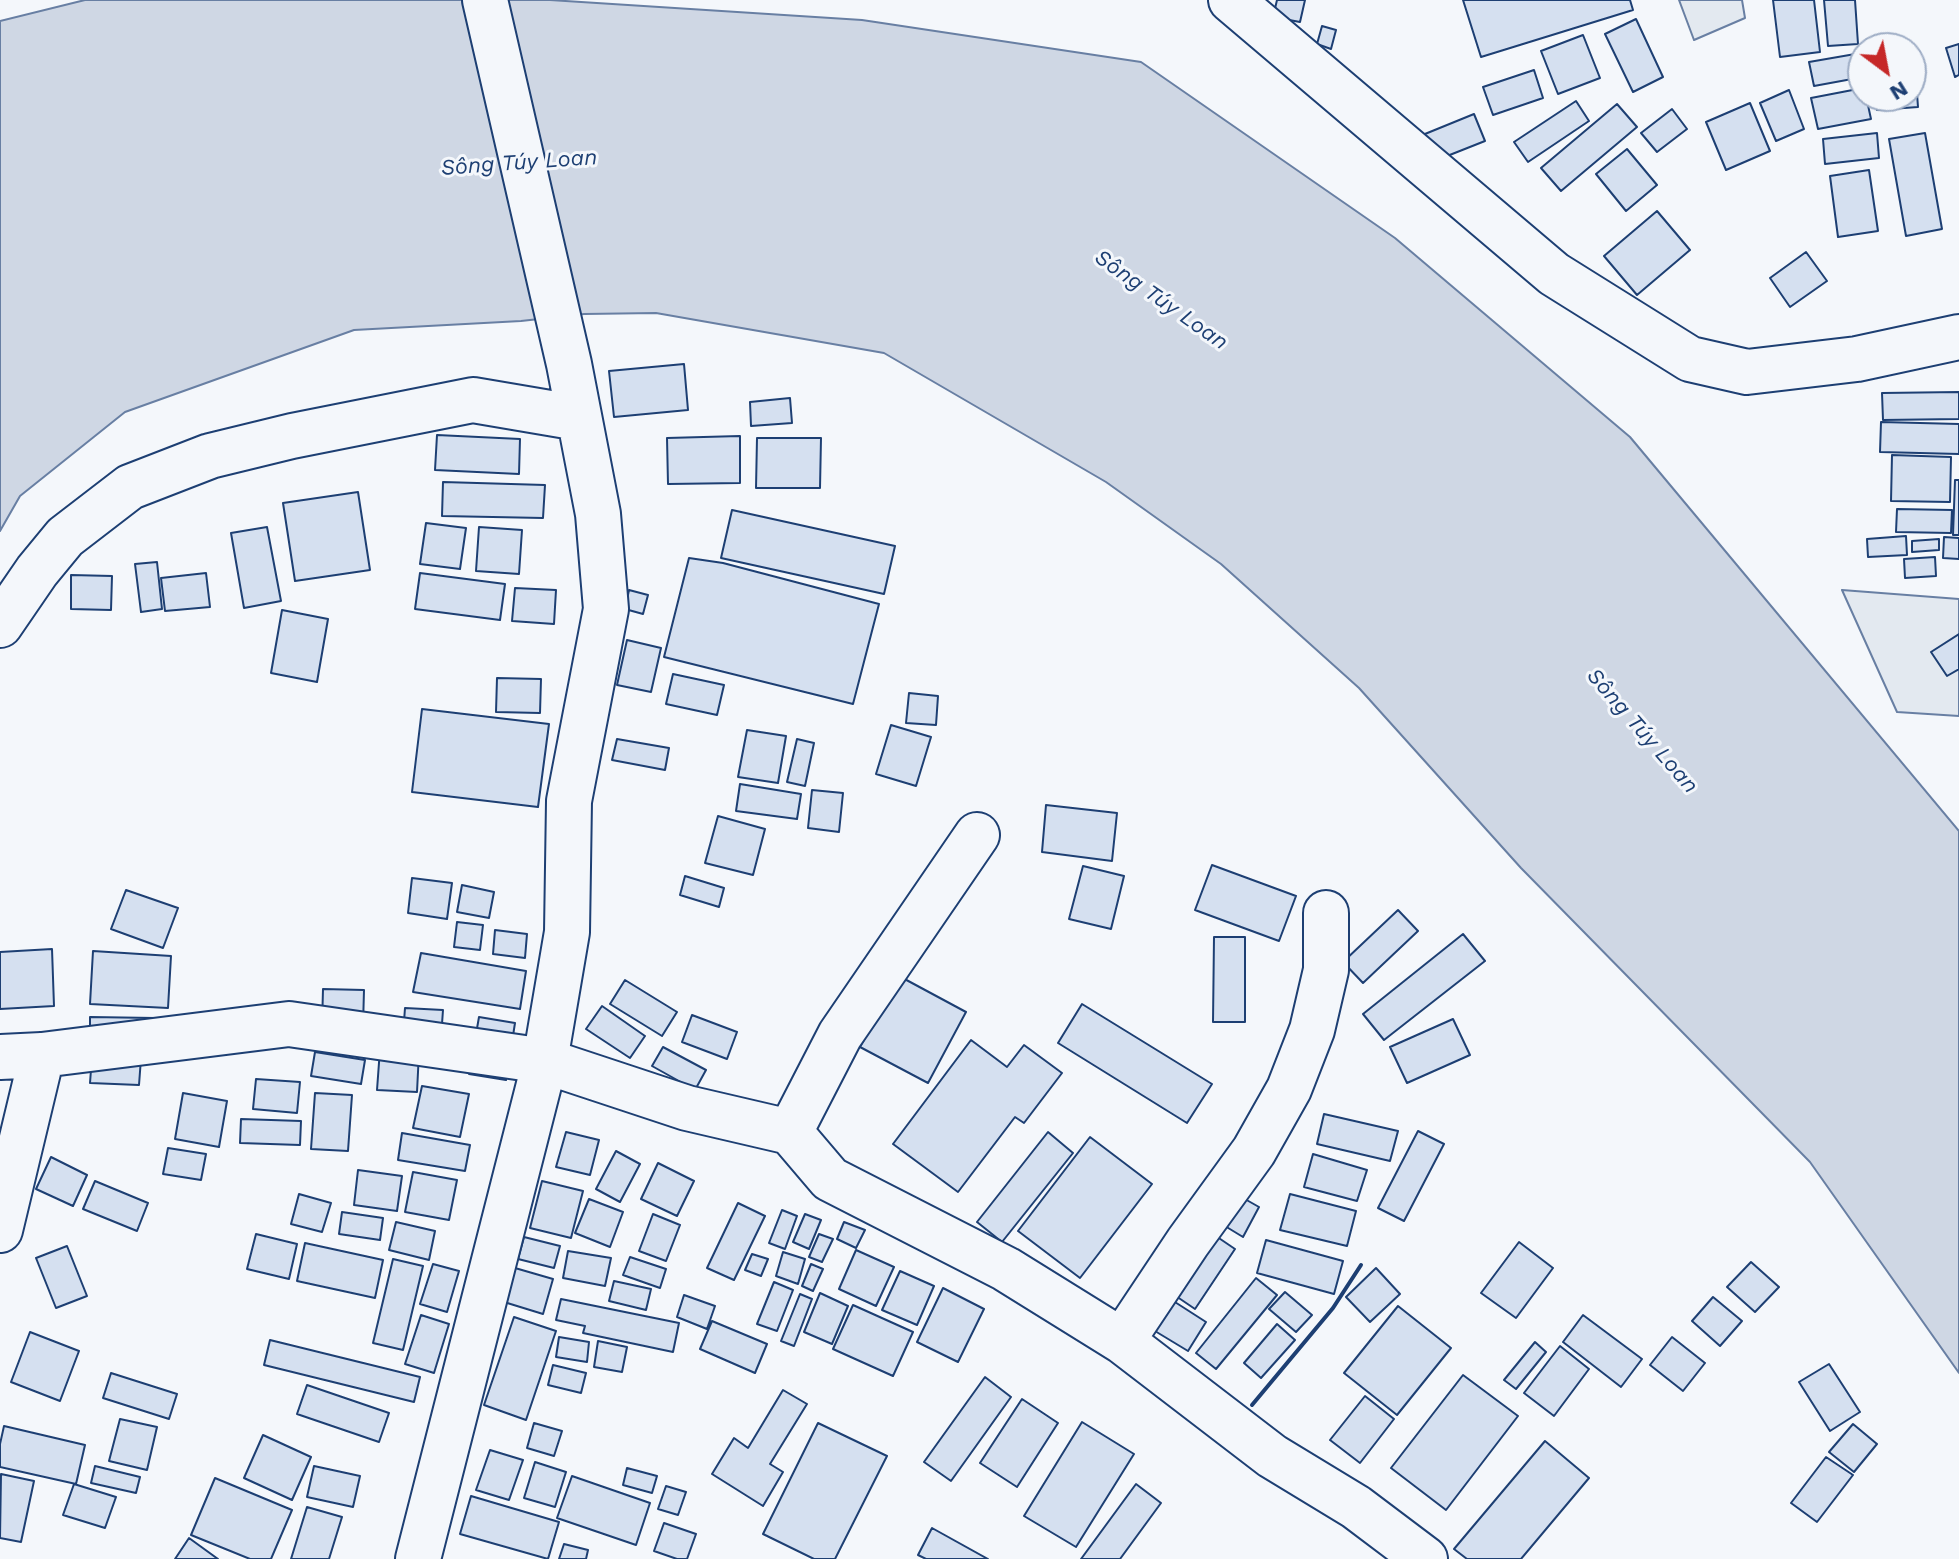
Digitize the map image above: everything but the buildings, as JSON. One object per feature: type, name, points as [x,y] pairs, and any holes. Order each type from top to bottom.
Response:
[{"type":"street","points":[[418,1559],[545,1061],[567,932],[569,801],[606,609],[598,514],[569,364],[485,0]]},
{"type":"street","points":[[1231,0],[1554,274],[1690,359],[1747,372],[1857,359],[1959,337]]},
{"type":"street","points":[[0,625],[65,537],[130,487],[210,456],[292,436],[473,400],[579,418]]},
{"type":"street","points":[[790,1132],[840,1035],[977,835]]},
{"type":"street","points":[[1122,1341],[1254,1151],[1289,1089],[1312,1030],[1326,970],[1326,913]]},
{"type":"street","points":[[0,1230],[21,1056],[289,1024],[545,1061],[687,1108],[790,1132],[830,1179],[1006,1269],[1122,1341],[1272,1456],[1356,1507],[1425,1559]]},
{"type":"shaded area","points":[[1679,0],[1742,0],[1745,18],[1694,40]]},
{"type":"shaded area","points":[[1842,590],[1959,599],[1959,716],[1897,712]]},
{"type":"water","name":"Sông Túy Loan","points":[[85,0],[550,0],[862,20],[1141,62],[1395,238],[1630,437],[1959,831],[1959,1373],[1810,1162],[1521,868],[1359,688],[1221,564],[1106,482],[884,353],[656,313],[584,314],[521,321],[354,330],[125,412],[20,496],[0,531],[0,21]]},
{"type":"wall","points":[[1252,1405],[1333,1308],[1361,1265]]}]
